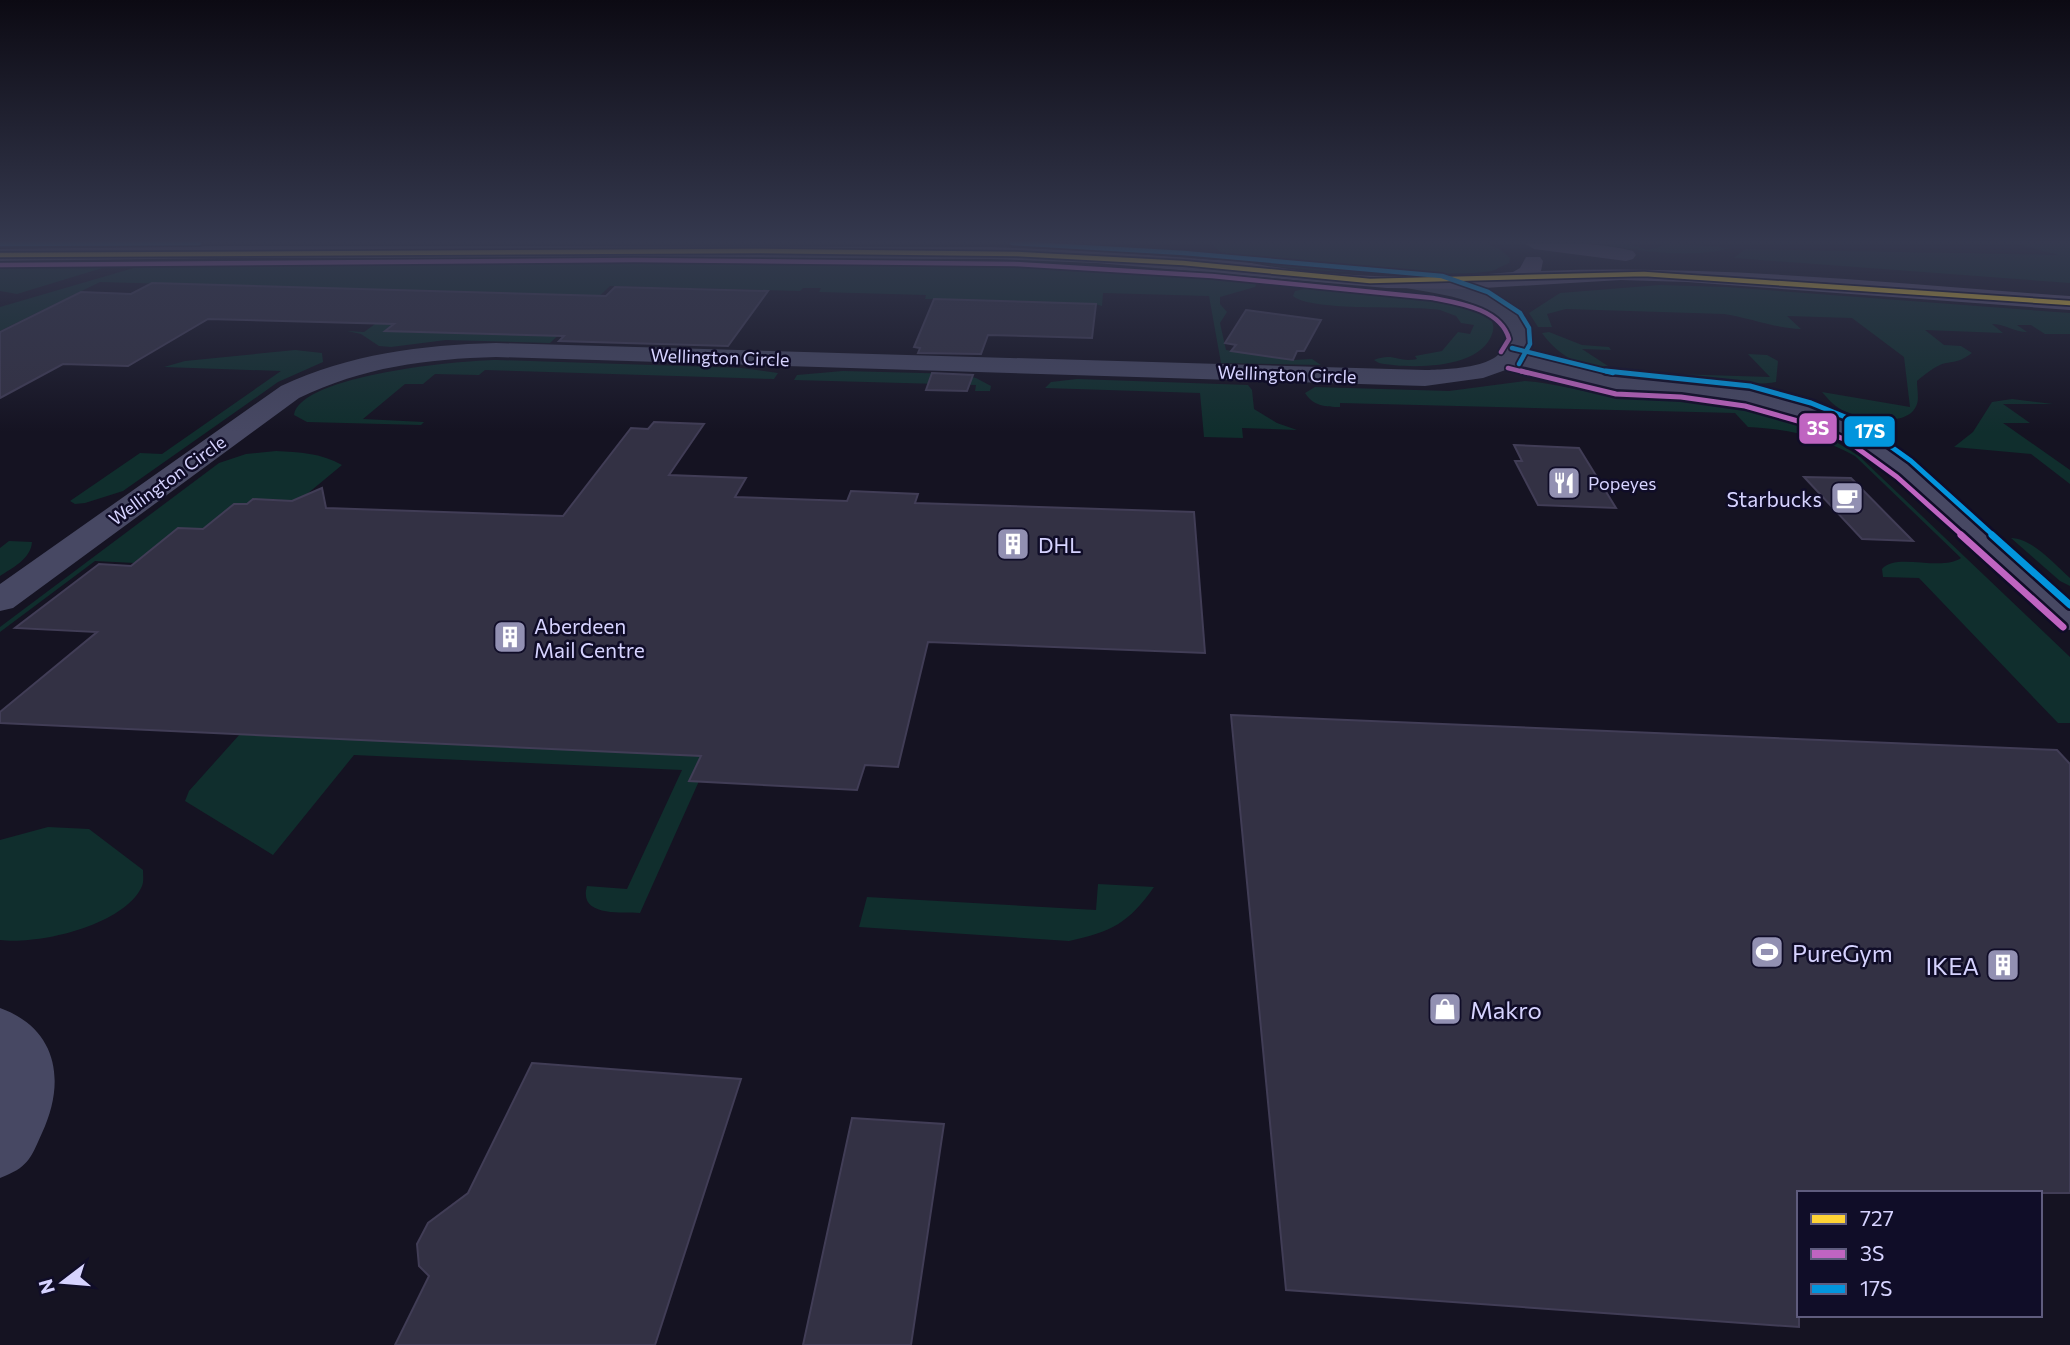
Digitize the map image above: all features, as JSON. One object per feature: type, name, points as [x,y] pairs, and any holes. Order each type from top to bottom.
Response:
[{"type":"street","points":[[1495,306],[1515,325],[1518,351],[1510,358]]},
{"type":"street","points":[[1508,316],[1511,306]]},
{"type":"street","name":"Wellington Circle","points":[[0,600],[290,392],[345,369],[417,353],[496,350],[1425,378],[1478,372],[1510,358]]},
{"type":"street","points":[[1510,358],[1617,384],[1682,387],[1747,396],[1808,412],[1852,431],[1904,469],[2070,619]]},
{"type":"street","points":[[0,1031],[21,1053],[29,1083],[19,1122],[0,1151]]},
{"type":"green space","points":[[4,306],[51,306],[0,331],[0,307]]},
{"type":"green space","points":[[400,306],[419,306],[385,331],[424,333],[458,306],[469,334],[511,335],[541,309],[553,306],[589,306],[550,343],[446,340],[391,347],[379,346],[361,334],[347,331],[364,332]]},
{"type":"green space","points":[[1211,306],[1222,306],[1227,312],[1220,323],[1226,350],[1293,360],[1312,359],[1321,365],[1221,363]]},
{"type":"green space","points":[[1338,306],[1469,306],[1491,319],[1493,331],[1485,346],[1474,355],[1459,361],[1425,366],[1379,363],[1374,360],[1386,357],[1411,360],[1417,359],[1415,356],[1442,351],[1458,332],[1470,334],[1474,325],[1461,323],[1456,316],[1440,310]]},
{"type":"green space","points":[[1540,306],[1974,306],[2070,313],[2070,334],[2045,334],[2031,325],[2017,325],[2027,332],[1992,324],[2003,333],[1925,330],[1944,345],[1961,346],[1972,353],[1930,370],[1917,381],[1918,402],[1912,412],[1904,417],[1883,420],[1842,410],[1822,392],[1910,407],[1904,357],[1852,318],[1787,316],[1801,329],[1724,314],[1566,309],[1547,314],[1552,327],[1538,327],[1529,313]]},
{"type":"green space","points":[[1549,332],[1582,345],[1609,347],[1611,350],[1582,349],[1611,368],[1640,373],[1770,377],[1748,354],[1767,355],[1778,361],[1776,382],[1748,383],[1614,374],[1574,361],[1557,349],[1542,333]]},
{"type":"green space","points":[[295,350],[322,353],[323,362],[278,382],[123,491],[85,503],[75,504],[70,501],[140,453],[162,454],[281,371],[164,367],[185,361]]},
{"type":"green space","points":[[497,360],[742,368],[778,373],[774,379],[485,370],[479,375],[435,374],[423,384],[405,384],[363,419],[424,422],[421,425],[307,422],[294,415],[303,401],[323,390],[352,380],[419,367]]},
{"type":"green space","points":[[843,371],[961,374],[991,386],[990,391],[975,391],[976,385],[794,380],[797,375]]},
{"type":"green space","points":[[1077,379],[1248,385],[1252,390],[1254,409],[1277,423],[1297,430],[1242,428],[1243,438],[1204,437],[1200,393],[1045,388],[1051,382]]},
{"type":"green space","points":[[1525,381],[1603,394],[1694,398],[1746,406],[1806,427],[1843,446],[1860,457],[2070,657],[2070,723],[2058,723],[1919,578],[1883,577],[1882,569],[1897,562],[1942,563],[1961,558],[1855,456],[1829,443],[1791,432],[1748,427],[1735,413],[1340,403],[1340,407],[1335,407],[1316,403],[1305,393],[1315,387],[1449,391]]},
{"type":"green space","points":[[2012,399],[2053,404],[2003,404],[2030,423],[2003,423],[2070,470],[2070,484],[2031,454],[1954,447],[1973,432],[1992,402]]},
{"type":"green space","points":[[276,451],[318,456],[342,465],[307,494],[286,507],[281,500],[253,499],[247,504],[234,504],[203,529],[178,528],[135,563],[95,561],[0,632],[0,627],[219,463],[246,454]]},
{"type":"green space","points":[[2011,538],[2019,539],[2042,553],[2070,578],[2070,586],[2060,581]]},
{"type":"green space","points":[[9,541],[32,542],[31,548],[25,558],[0,576],[0,548]]},
{"type":"green space","points":[[240,734],[701,756],[699,781],[640,913],[622,913],[595,908],[586,896],[587,886],[627,889],[682,770],[354,755],[273,855],[185,801],[189,791]]},
{"type":"green space","points":[[48,827],[89,829],[143,870],[142,886],[133,900],[118,912],[79,930],[36,939],[0,940],[0,840]]},
{"type":"green space","points":[[1098,884],[1154,887],[1136,909],[1118,924],[1096,934],[1069,941],[859,927],[867,897],[1096,910]]},
{"type":"building","points":[[53,306],[757,306],[728,346],[559,341],[564,336],[385,331],[394,324],[208,319],[128,366],[63,364],[0,398],[0,332]]},
{"type":"building","points":[[931,306],[1096,306],[1092,338],[988,335],[981,354],[918,353],[920,348],[914,347]]},
{"type":"building","points":[[1246,310],[1321,320],[1304,351],[1297,351],[1293,360],[1231,351],[1236,345],[1225,343]]},
{"type":"building","points":[[932,373],[973,375],[967,391],[926,390]]},
{"type":"building","name":"Aberdeen Mail Centre","points":[[654,422],[704,424],[669,475],[746,478],[735,497],[847,501],[851,491],[918,494],[915,503],[1194,512],[1205,653],[928,642],[898,767],[865,765],[857,790],[689,781],[701,756],[0,723],[0,712],[97,632],[15,628],[99,564],[131,566],[178,528],[203,529],[234,504],[247,504],[253,499],[292,501],[322,488],[326,508],[563,516],[631,428],[648,429]]},
{"type":"building","name":"Popeyes","points":[[1514,445],[1579,448],[1616,508],[1538,505],[1515,461],[1522,461]]},
{"type":"building","name":"Starbucks","points":[[1804,477],[1851,478],[1913,541],[1862,539]]},
{"type":"building","points":[[1231,715],[2057,750],[2070,764],[2070,1193],[1797,1191],[1799,1327],[1286,1290]]},
{"type":"building","points":[[532,1063],[741,1079],[655,1345],[395,1345],[429,1276],[419,1266],[417,1244],[428,1223],[468,1193]]},
{"type":"building","points":[[852,1118],[944,1124],[911,1345],[803,1345]]},
{"type":"transit line","name":"3S","points":[[1467,306],[1497,320],[1506,329],[1509,339],[1501,352]]},
{"type":"transit line","name":"17S","points":[[1509,306],[1520,313],[1529,328],[1530,344],[1519,364]]},
{"type":"transit line","name":"17S","points":[[1512,348],[1618,374],[1683,377],[1750,386],[1811,403],[1855,421],[1911,461],[2070,605]]},
{"type":"transit line","name":"3S","points":[[1508,368],[1616,394],[1681,397],[1745,406],[1805,423],[1846,440],[1897,477],[2063,627]]},
{"type":"place","name":"Popeyes","points":[[1564,483]]},
{"type":"place","name":"Starbucks","points":[[1847,498]]},
{"type":"place","name":"DHL","points":[[1013,544]]},
{"type":"place","name":"Aberdeen Mail Centre","points":[[510,637]]},
{"type":"place","name":"PureGym","points":[[1767,952]]},
{"type":"place","name":"IKEA","points":[[2003,965]]},
{"type":"place","name":"Makro","points":[[1445,1009]]}]
